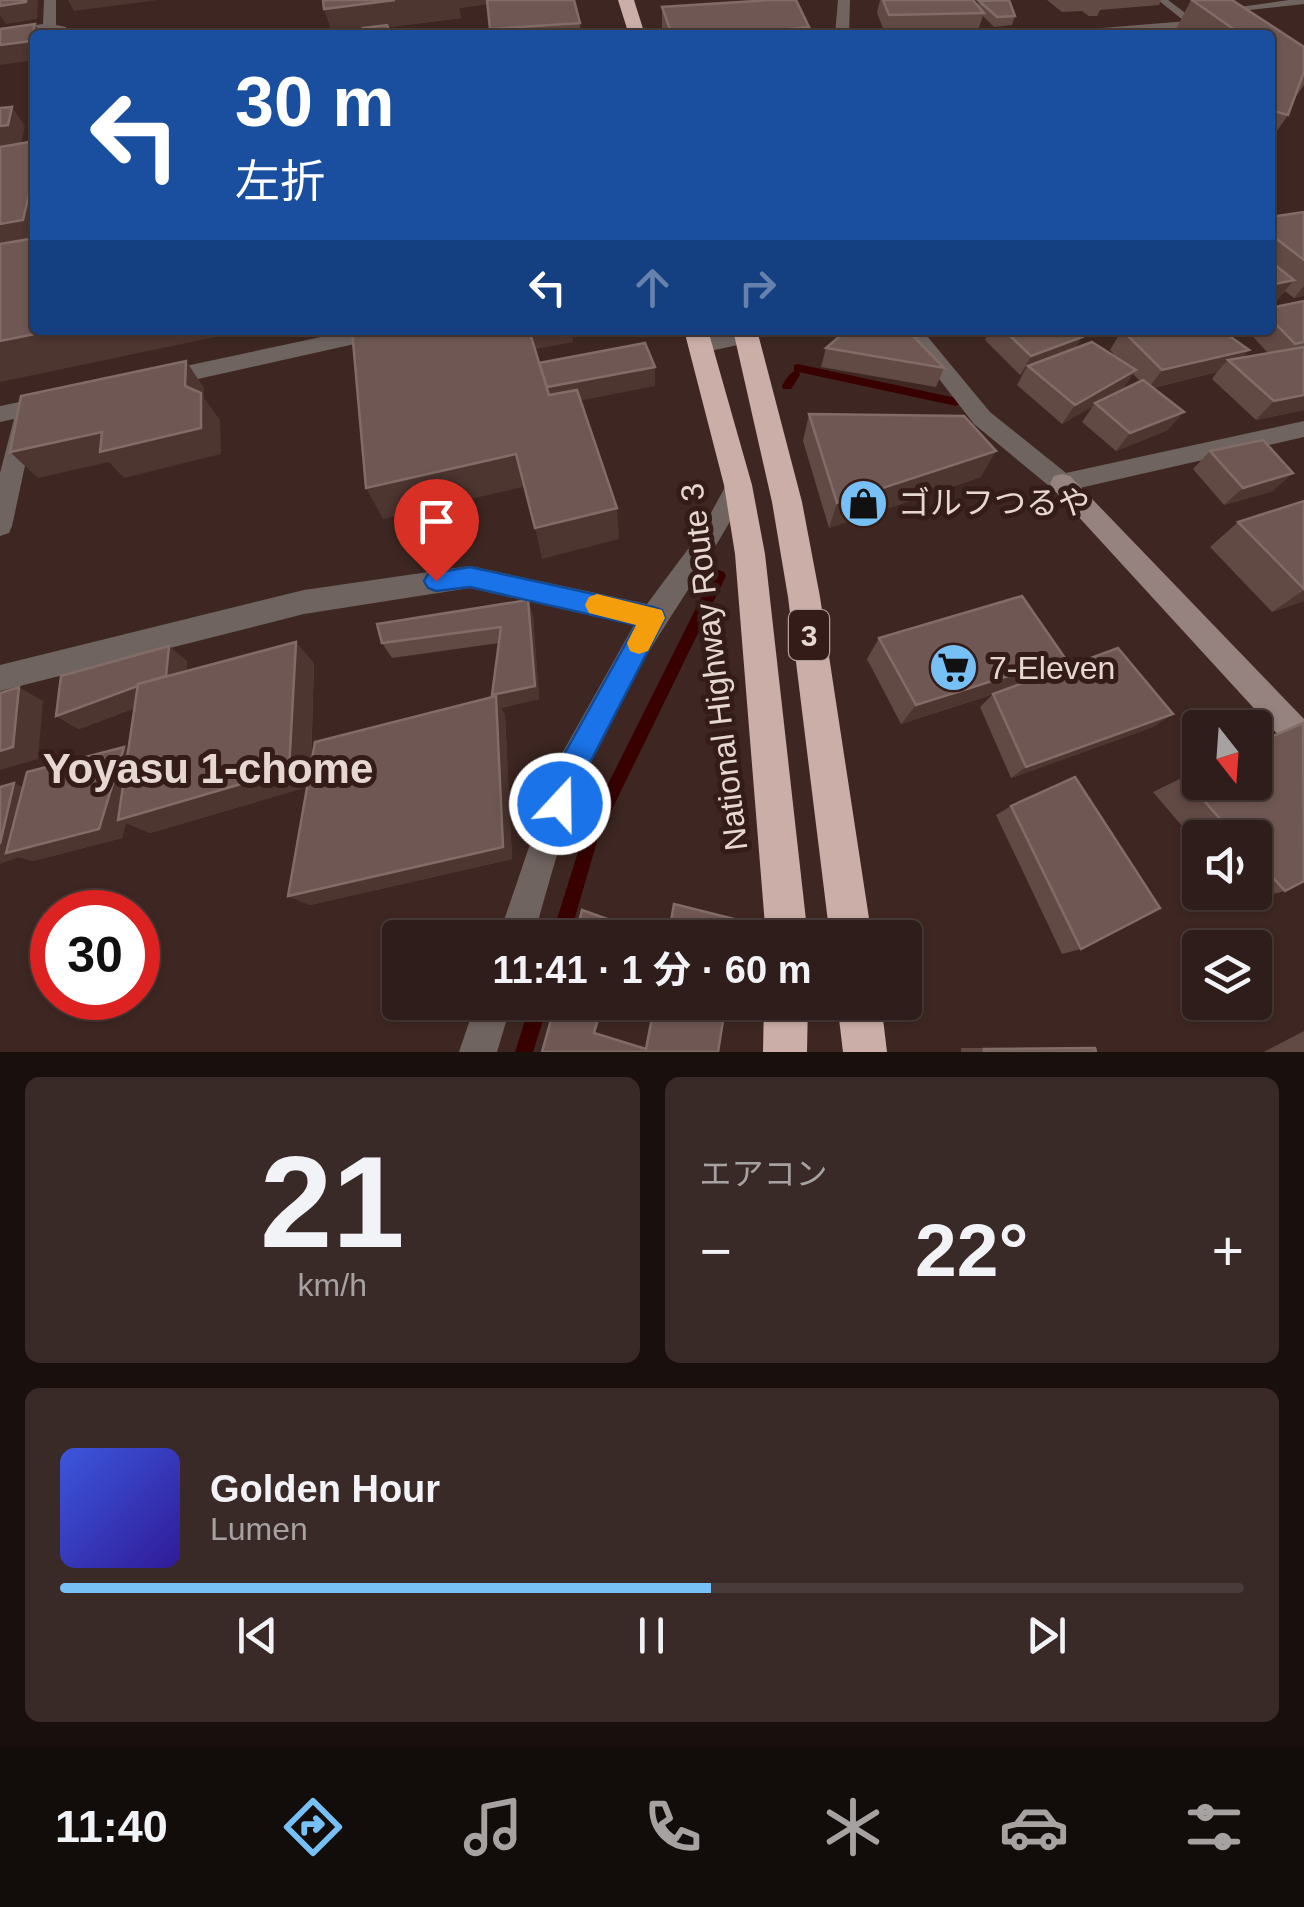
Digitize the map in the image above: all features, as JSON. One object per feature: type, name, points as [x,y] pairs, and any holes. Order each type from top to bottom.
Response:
[{"type":"highway","points":[[626,0],[635,30]]},
{"type":"highway","name":"3","points":[[749,335],[804,596],[849,920]]},
{"type":"highway","name":"National Highway Route 3","points":[[698,338],[738,485],[752,572],[785,920]]},
{"type":"highway","points":[[785,1052],[786,1020]]},
{"type":"highway","points":[[861,1020],[864,1052]]},
{"type":"street","points":[[50,0],[56,30]]},
{"type":"street","points":[[842,30],[844,0]]},
{"type":"street","points":[[1112,30],[1216,19],[1227,30]]},
{"type":"street","points":[[0,34],[30,32]]},
{"type":"street","points":[[140,384],[363,335]]},
{"type":"street","points":[[698,338],[723,335]]},
{"type":"street","points":[[915,335],[982,418],[1062,483],[1304,741]]},
{"type":"street","points":[[0,414],[64,400]]},
{"type":"street","points":[[0,526],[26,409]]},
{"type":"street","points":[[1062,483],[1304,429]]},
{"type":"street","points":[[522,920],[570,770],[653,618],[709,540],[738,485]]},
{"type":"street","points":[[0,678],[304,602],[470,577],[653,618]]},
{"type":"street","points":[[478,1052],[488,1020]]},
{"type":"lane","points":[[1162,0],[1186,18],[1216,19],[1222,9],[1304,2]]},
{"type":"building","points":[[0,0],[26,0],[26,2],[0,6]]},
{"type":"building","points":[[323,0],[395,0],[324,9]]},
{"type":"building","points":[[487,0],[574,0],[580,23],[490,29]]},
{"type":"building","points":[[796,0],[809,27],[670,30],[662,7]]},
{"type":"building","points":[[883,0],[973,0],[984,13],[889,15]]},
{"type":"building","points":[[1009,0],[1015,16],[997,17],[979,1]]},
{"type":"building","points":[[1192,0],[1232,0],[1304,47],[1304,72],[1288,115],[1275,111],[1275,30],[1235,30]]},
{"type":"building","points":[[35,24],[30,30],[30,41],[0,45],[0,29]]},
{"type":"building","points":[[387,25],[389,30],[364,30]]},
{"type":"building","points":[[12,107],[8,125],[0,126],[0,108]]},
{"type":"building","points":[[30,142],[30,190],[23,220],[0,224],[0,147]]},
{"type":"building","points":[[1304,212],[1304,260],[1275,238],[1275,216]]},
{"type":"building","points":[[30,239],[30,335],[0,341],[0,244]]},
{"type":"building","points":[[1275,265],[1294,280],[1275,284]]},
{"type":"building","points":[[1304,301],[1304,342],[1295,344],[1275,323],[1275,307]]},
{"type":"building","points":[[352,335],[531,335],[549,395],[577,390],[617,508],[535,528],[516,454],[366,488]]},
{"type":"building","points":[[841,335],[912,335],[944,368],[826,348]]},
{"type":"building","points":[[1009,335],[1082,337],[1031,356]]},
{"type":"building","points":[[1127,335],[1228,335],[1249,350],[1162,370]]},
{"type":"building","points":[[1092,342],[1136,370],[1075,405],[1028,366]]},
{"type":"building","points":[[645,343],[655,367],[547,387],[539,363]]},
{"type":"building","points":[[1304,347],[1304,395],[1274,401],[1228,360]]},
{"type":"building","points":[[186,361],[185,386],[201,393],[201,428],[100,452],[102,432],[10,452],[21,396]]},
{"type":"building","points":[[1143,380],[1184,412],[1130,433],[1095,403]]},
{"type":"building","points":[[809,414],[964,416],[996,451],[837,503]]},
{"type":"building","points":[[1263,440],[1293,473],[1243,488],[1210,451]]},
{"type":"building","points":[[1304,501],[1304,589],[1238,522]]},
{"type":"building","name":"7-Eleven","points":[[1022,596],[1065,658],[916,705],[879,638]]},
{"type":"building","points":[[528,600],[535,686],[492,695],[501,627],[382,643],[377,624]]},
{"type":"building","points":[[296,642],[289,770],[118,820],[138,684]]},
{"type":"building","points":[[169,646],[166,676],[56,716],[61,676]]},
{"type":"building","points":[[1118,648],[1173,714],[1026,767],[993,694]]},
{"type":"building","points":[[19,687],[13,747],[0,751],[0,693]]},
{"type":"building","points":[[496,696],[503,847],[288,896],[315,742]]},
{"type":"building","points":[[1303,723],[1304,881],[1285,891],[1272,876],[1272,820],[1221,820],[1203,800],[1272,800],[1272,737]]},
{"type":"building","points":[[124,747],[99,829],[6,853],[27,772]]},
{"type":"building","points":[[1075,777],[1160,908],[1081,949],[1011,806]]},
{"type":"building","points":[[14,783],[0,844],[0,787]]},
{"type":"building","points":[[674,904],[738,920],[671,920]]},
{"type":"building","points":[[582,910],[610,920],[580,920]]},
{"type":"building","points":[[551,1020],[598,1020],[594,1033],[646,1049],[652,1020],[723,1020],[718,1052],[542,1052]]},
{"type":"building","points":[[1095,1048],[1096,1052],[984,1052],[984,1049]]},
{"type":"waterway","points":[[798,368],[956,402]]},
{"type":"waterway","points":[[787,386],[795,375]]},
{"type":"waterway","points":[[565,920],[591,836],[719,576]]},
{"type":"waterway","points":[[524,1052],[534,1020]]},
{"type":"slow traffic","points":[[597,605],[653,618],[639,643]]},
{"type":"place","name":"ゴルフつるや","points":[[863,503]]},
{"type":"place","name":"7-Eleven","points":[[954,668]]},
{"type":"district","name":"Yoyasu 1-chome","points":[[208,768]]},
{"type":"route","points":[[436,581],[470,577],[653,618],[570,770],[560,804]]}]
